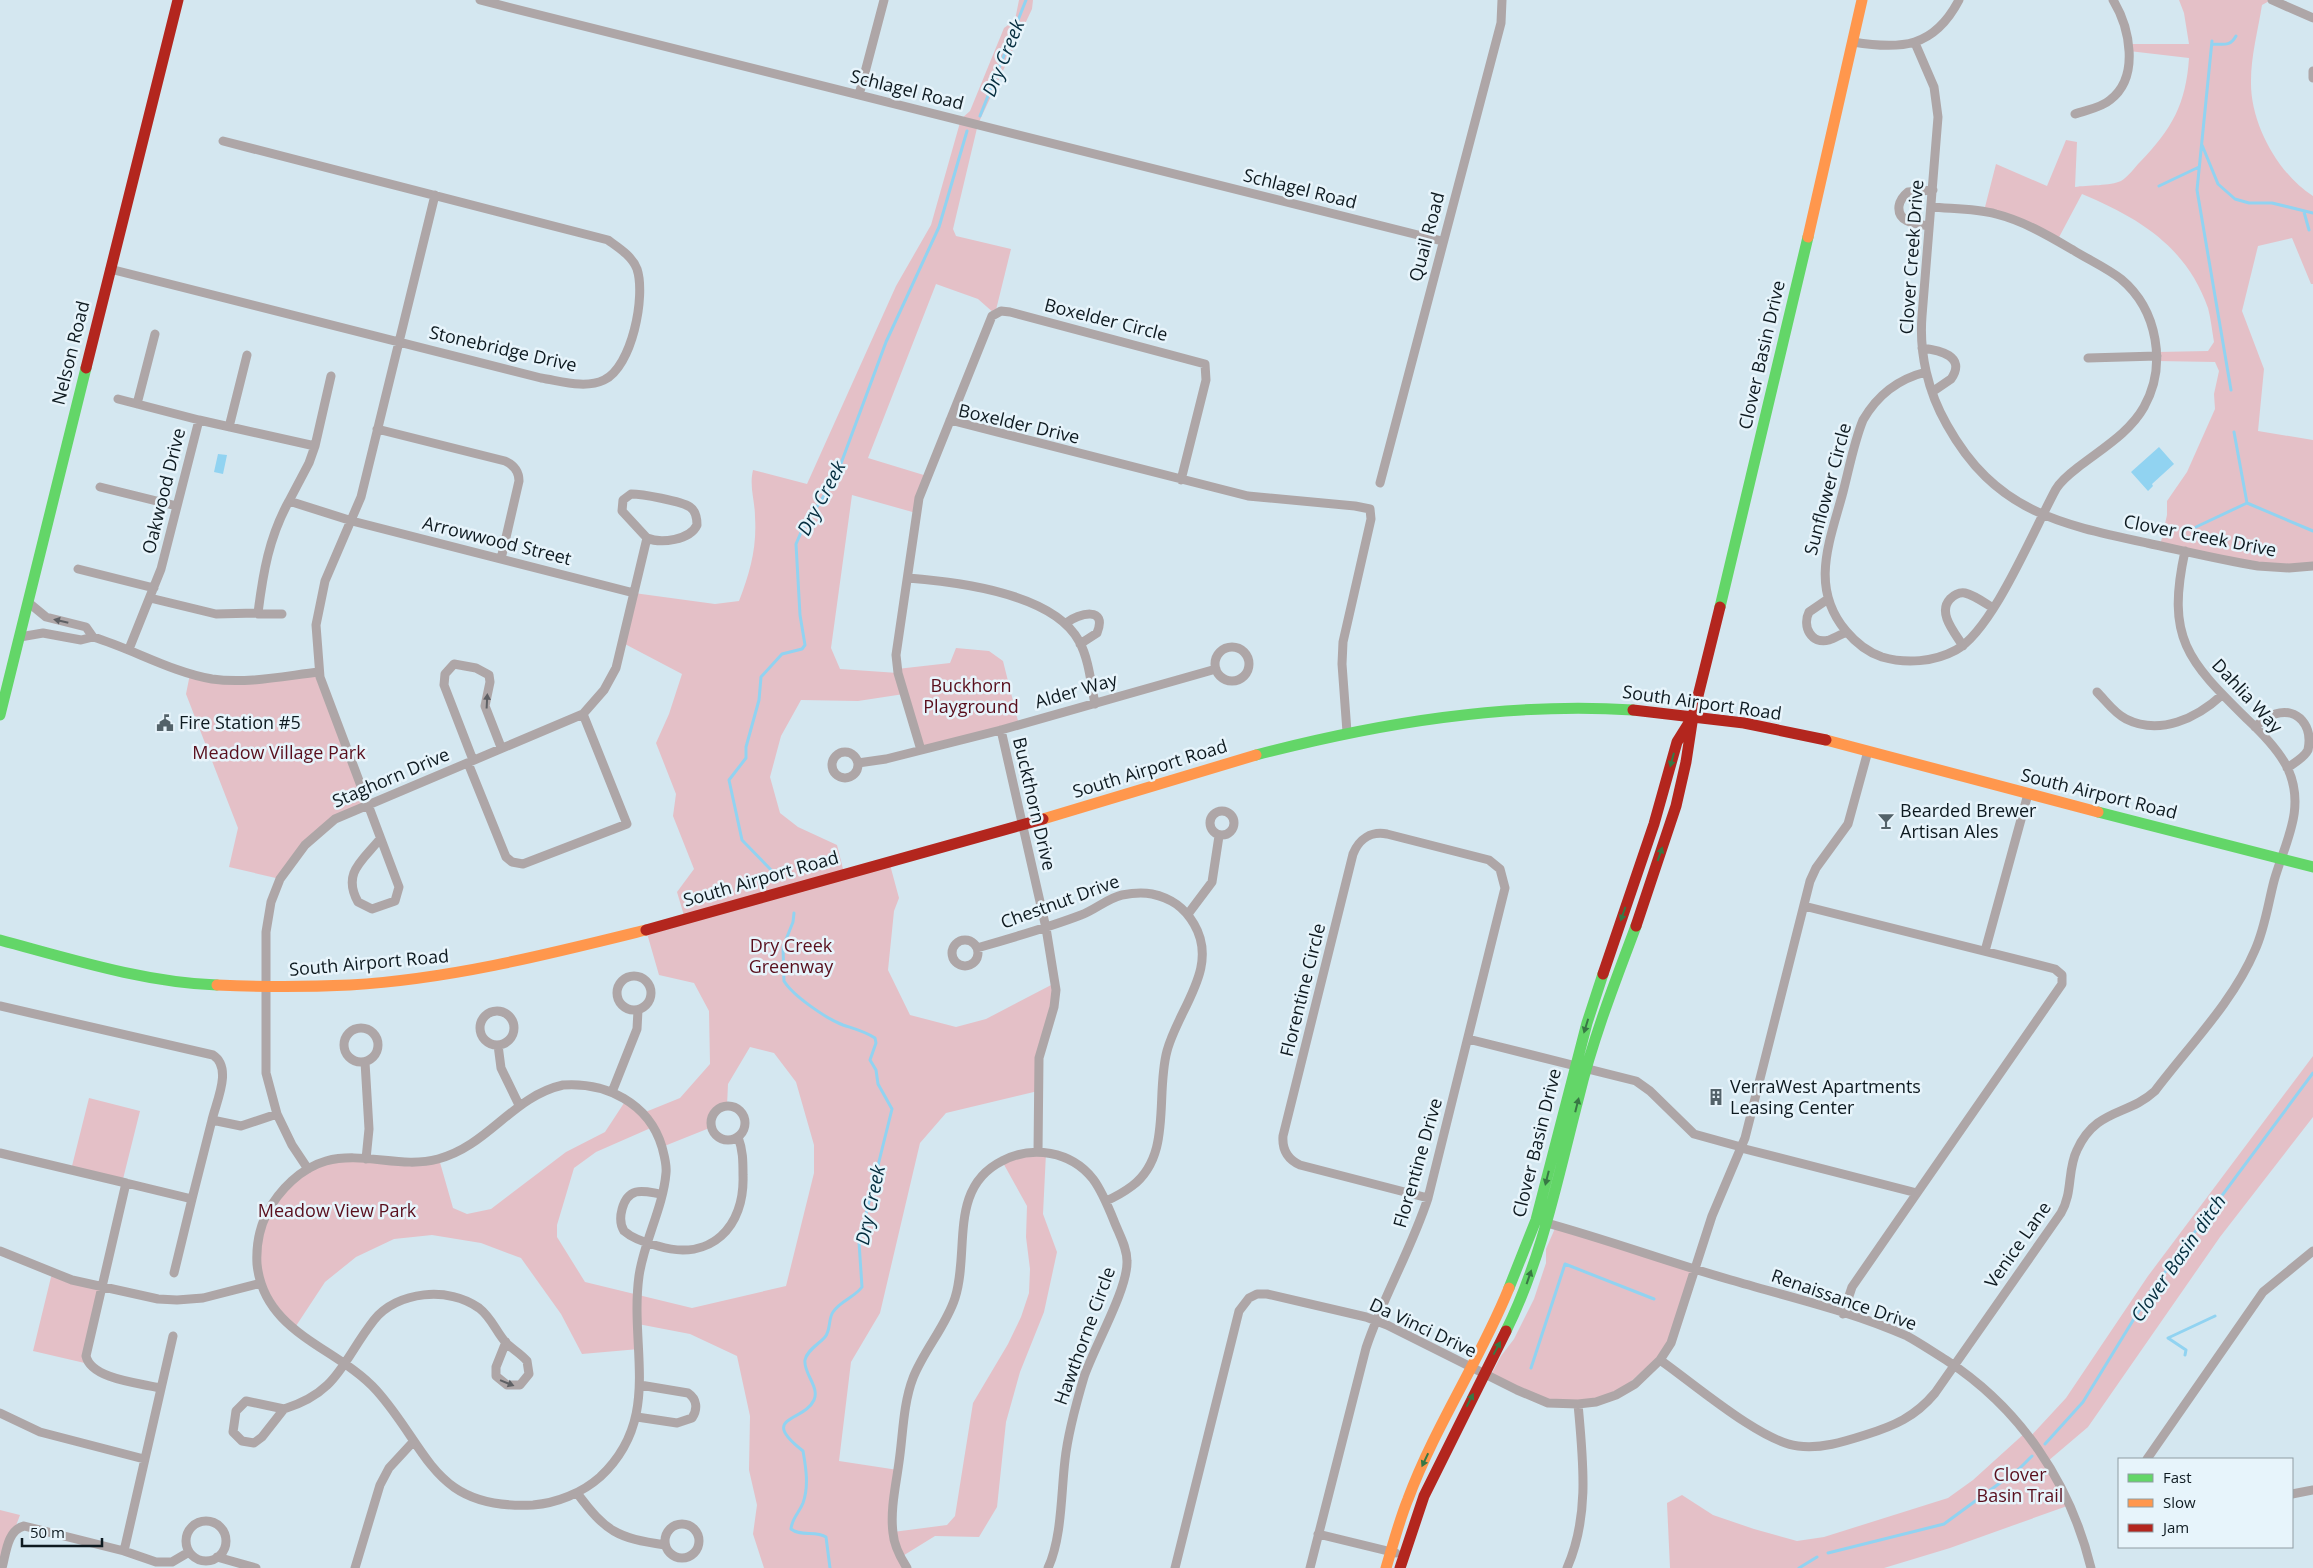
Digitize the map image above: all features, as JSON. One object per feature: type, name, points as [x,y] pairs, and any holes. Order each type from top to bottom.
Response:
[{"type":"main road","name":"Nelson Road","points":[[0,714],[178,0]]},
{"type":"main road","name":"Clover Basin Drive","points":[[1386,1568],[1408,1498],[1541,1222],[1586,1068],[1669,830],[1691,743],[1693,716],[1767,414],[1862,0]]},
{"type":"main road","name":"South Airport Road","points":[[0,940],[151,978],[189,983],[265,987],[323,987],[380,983],[475,970],[571,950],[1021,825],[1197,772],[1347,732],[1422,719],[1543,708],[1604,708],[1693,716],[1762,727],[1868,751],[2313,867]]},
{"type":"main road","name":"Clover Basin Drive","points":[[1400,1568],[1408,1533],[1441,1458],[1525,1290],[1574,1065],[1592,1005],[1654,824],[1677,742],[1693,716]]},
{"type":"street","name":"Schlagel Road","points":[[480,0],[1442,241]]},
{"type":"street","points":[[859,94],[884,0]]},
{"type":"street","name":"Quail Road","points":[[1380,482],[1501,23],[1502,0]]},
{"type":"street","points":[[1853,42],[1887,47],[1915,42],[1939,27],[1960,0]]},
{"type":"street","points":[[2074,114],[2108,102],[2116,95],[2124,81],[2129,63],[2129,44],[2122,17],[2114,0]]},
{"type":"street","points":[[2272,0],[2292,11],[2313,18]]},
{"type":"street","name":"Clover Creek Drive","points":[[1915,42],[1934,87],[1938,106],[1938,134],[1921,324],[1922,348],[1932,392],[1951,432],[1978,468],[2004,492],[2043,515],[2081,529],[2268,568],[2313,566]]},
{"type":"street","points":[[2313,71],[2313,78]]},
{"type":"street","name":"Stonebridge Drive","points":[[110,270],[541,378],[576,384],[593,384],[606,380],[620,368],[628,353],[641,290],[637,268],[628,254],[608,240],[223,141]]},
{"type":"street","points":[[1930,226],[1913,224],[1903,219],[1900,214],[1899,204],[1908,192],[1933,190]]},
{"type":"street","points":[[380,840],[355,869],[351,881],[359,903],[372,909],[394,901],[399,890],[319,672],[316,632],[318,607],[325,581],[361,498],[435,195]]},
{"type":"street","name":"Sunflower Circle","points":[[1926,372],[1909,377],[1892,387],[1876,401],[1863,420],[1825,563],[1828,599],[1837,618],[1847,632],[1869,652],[1899,660],[1920,661],[1935,658],[1963,646],[1979,631],[2063,480],[2114,440],[2140,414],[2154,383],[2157,356],[2154,331],[2140,302],[2127,285],[2112,273],[2045,234],[2018,221],[1984,211],[1931,207]]},
{"type":"street","name":"Boxelder Circle","points":[[950,420],[988,322],[999,311],[1196,360],[1206,365],[1207,375],[1181,480]]},
{"type":"street","points":[[137,404],[155,334]]},
{"type":"street","points":[[1922,348],[1945,352],[1951,357],[1955,365],[1952,378],[1932,392]]},
{"type":"street","points":[[229,427],[247,355]]},
{"type":"street","points":[[2088,358],[2157,356]]},
{"type":"street","points":[[258,614],[263,572],[272,540],[289,501],[309,464],[331,376]]},
{"type":"street","points":[[118,399],[199,420]]},
{"type":"street","name":"Oakwood Drive","points":[[129,649],[154,588],[199,420],[314,446]]},
{"type":"street","name":"Boxelder Drive","points":[[921,750],[896,660],[917,506],[950,420],[1257,498],[1355,506],[1370,509],[1372,517],[1343,642],[1342,664],[1347,732]]},
{"type":"street","points":[[377,429],[513,465],[518,474],[519,481],[501,559]]},
{"type":"street","points":[[100,487],[177,506]]},
{"type":"street","points":[[629,494],[686,505],[695,512],[697,525],[690,534],[658,541],[647,538],[622,511],[622,504],[629,494]]},
{"type":"street","points":[[289,501],[352,521]]},
{"type":"street","name":"Arrowwood Street","points":[[352,521],[634,593]]},
{"type":"street","name":"Staghorn Drive","points":[[308,1169],[277,1114],[265,1066],[267,922],[271,902],[280,879],[296,856],[321,829],[335,819],[501,747],[583,714],[604,690],[616,668],[647,538]]},
{"type":"street","name":"Dahlia Way","points":[[2185,551],[2177,598],[2180,625],[2194,662],[2222,695],[2256,727],[2278,752],[2288,768],[2296,802],[2293,826],[2283,859]]},
{"type":"street","points":[[78,568],[154,588]]},
{"type":"street","points":[[908,578],[945,581],[1032,602],[1049,610],[1066,623],[1080,644],[1096,704]]},
{"type":"street","points":[[1963,646],[1946,616],[1949,600],[1956,594],[1963,593],[1993,608]]},
{"type":"street","points":[[150,598],[216,614],[282,614]]},
{"type":"street","points":[[1828,599],[1809,612],[1806,621],[1808,631],[1813,637],[1823,640],[1847,632]]},
{"type":"street","points":[[28,603],[46,617],[86,627],[93,637]]},
{"type":"street","points":[[1066,623],[1085,613],[1091,614],[1096,618],[1099,624],[1097,633],[1080,644]]},
{"type":"street","points":[[20,637],[44,633],[81,640],[93,637],[129,649],[190,674],[214,679],[245,680],[319,672]]},
{"type":"street","points":[[501,747],[485,706],[490,680],[489,676],[476,668],[454,664],[444,674],[444,685],[506,857],[512,862],[522,864],[627,824],[583,714]]},
{"type":"street","name":"Alder Way","points":[[858,763],[886,759],[1001,730],[1096,704],[1156,684],[1216,669]]},
{"type":"street","points":[[2097,692],[2122,716],[2137,723],[2155,726],[2190,717],[2204,710],[2222,695]]},
{"type":"street","points":[[2256,727],[2270,716],[2281,713],[2297,714],[2307,721],[2312,729],[2311,744],[2304,755],[2288,768]]},
{"type":"street","name":"Buckthorn Drive","points":[[1001,730],[1021,825],[1046,928],[1056,996],[1039,1058],[1038,1152]]},
{"type":"street","name":"Da Vinci Drive","points":[[1175,1568],[1239,1310],[1244,1303],[1256,1294],[1271,1294],[1376,1320],[1483,1374],[1540,1400],[1553,1403],[1578,1404],[1603,1400],[1624,1391],[1641,1379],[1660,1360],[1674,1335],[1694,1269],[1721,1192],[1741,1148],[1750,1122],[1804,906],[1815,871],[1848,824],[1868,751]]},
{"type":"street","points":[[1985,951],[2028,794]]},
{"type":"street","name":"Florentine Circle","points":[[1428,1198],[1297,1164],[1286,1153],[1283,1136],[1351,862],[1360,843],[1372,834],[1387,834],[1486,859],[1498,866],[1503,876]]},
{"type":"street","points":[[1188,914],[1212,882],[1219,836]]},
{"type":"street","name":"Venice Lane","points":[[1660,1360],[1764,1434],[1786,1444],[1806,1447],[1838,1443],[1903,1422],[1928,1402],[2064,1208],[2068,1197],[2073,1159],[2084,1138],[2096,1124],[2107,1116],[2140,1102],[2155,1091],[2235,987],[2259,941],[2274,881],[2283,859]]},
{"type":"street","name":"Florentine Drive","points":[[1310,1568],[1359,1372],[1376,1320],[1414,1237],[1428,1198],[1504,894],[1503,876]]},
{"type":"street","name":"Chestnut Drive","points":[[977,948],[1046,928],[1093,910],[1117,897],[1136,893],[1167,899],[1188,914],[1200,937],[1203,958],[1199,975],[1167,1050],[1155,1155],[1140,1179],[1106,1201]]},
{"type":"street","points":[[1804,906],[2059,970],[2062,974],[2062,984],[1852,1287],[1843,1314]]},
{"type":"street","points":[[0,1006],[215,1057],[221,1062],[223,1073],[174,1273]]},
{"type":"street","points":[[612,1092],[637,1029],[638,1010]]},
{"type":"street","points":[[1468,1039],[1636,1081],[1650,1091],[1694,1134],[1741,1148],[1917,1193]]},
{"type":"street","points":[[498,1045],[501,1068],[519,1105]]},
{"type":"street","points":[[365,1062],[369,1129],[366,1159]]},
{"type":"street","points":[[589,1085],[612,1092],[639,1109],[650,1122],[659,1137],[666,1167],[638,1288],[640,1384],[637,1417],[630,1438],[617,1458],[595,1481],[577,1493],[539,1504],[504,1504],[486,1501],[447,1482],[428,1464],[378,1392],[282,1319],[271,1304],[260,1283],[257,1248],[265,1217],[282,1192],[308,1169],[330,1160],[366,1159],[407,1163],[439,1159],[476,1142],[519,1105],[543,1092],[563,1086],[589,1085]]},
{"type":"street","points":[[212,1120],[241,1126],[277,1114]]},
{"type":"street","points":[[661,1194],[634,1193],[626,1200],[620,1222],[622,1229],[647,1243],[676,1250],[692,1251],[711,1243],[728,1227],[739,1210],[743,1194],[743,1152],[738,1138]]},
{"type":"street","name":"Hawthorne Circle","points":[[907,1568],[895,1545],[892,1524],[905,1418],[916,1372],[950,1310],[956,1295],[966,1203],[975,1185],[995,1165],[1019,1154],[1038,1152],[1061,1156],[1080,1166],[1091,1177],[1106,1201],[1126,1252],[1127,1269],[1125,1280],[1090,1359],[1074,1414],[1066,1450],[1054,1550],[1048,1568]]},
{"type":"street","points":[[0,1154],[192,1199]]},
{"type":"street","points":[[126,1183],[86,1353],[89,1364],[100,1373],[160,1388]]},
{"type":"street","name":"Renaissance Drive","points":[[1541,1222],[1843,1314],[1909,1337],[1954,1365],[1996,1399],[2026,1432],[2047,1462],[2070,1505],[2091,1568]]},
{"type":"street","points":[[0,1251],[58,1275],[150,1298],[177,1300],[203,1298],[260,1283]]},
{"type":"street","points":[[2148,1458],[2263,1292],[2313,1251]]},
{"type":"street","points":[[284,1409],[254,1401],[244,1401],[235,1414],[234,1434],[242,1442],[256,1442],[284,1409],[312,1398],[344,1366],[382,1312],[401,1301],[422,1295],[451,1297],[474,1305],[494,1322],[506,1342],[529,1365],[528,1376],[520,1385],[507,1385],[496,1376],[496,1368],[506,1342]]},
{"type":"street","points":[[124,1551],[173,1336]]},
{"type":"street","points":[[637,1417],[683,1422],[692,1418],[696,1408],[694,1398],[686,1392],[640,1384]]},
{"type":"street","points":[[1567,1568],[1578,1538],[1583,1509],[1578,1404]]},
{"type":"street","points":[[0,1414],[40,1432],[144,1459]]},
{"type":"street","points":[[355,1568],[380,1484],[389,1468],[413,1442]]},
{"type":"street","points":[[2293,1494],[2313,1490]]},
{"type":"street","points":[[577,1493],[592,1513],[612,1531],[639,1541],[665,1545]]},
{"type":"street","points":[[217,1557],[225,1548],[225,1535],[218,1524],[209,1521],[196,1523],[189,1530],[186,1539],[189,1552],[203,1561],[217,1557],[256,1568]]},
{"type":"street","points":[[2,1568],[12,1534],[24,1526],[124,1551],[149,1561],[166,1563],[176,1560],[189,1552]]},
{"type":"street","points":[[1318,1534],[1403,1555]]},
{"type":"green space","name":"Dry Creek Greenway","points":[[1019,0],[1033,0],[1032,9],[978,124],[953,229],[956,236],[1011,249],[995,314],[978,299],[936,284],[868,458],[927,476],[916,513],[852,495],[831,648],[840,669],[898,673],[897,669],[950,663],[956,648],[989,651],[1003,661],[1019,725],[921,750],[904,694],[858,701],[801,700],[781,736],[770,777],[780,813],[798,827],[837,845],[844,873],[889,861],[899,898],[894,911],[888,970],[910,1015],[956,1027],[986,1019],[1055,983],[1042,1047],[1038,1091],[946,1113],[920,1143],[880,1313],[851,1362],[839,1461],[898,1470],[893,1532],[947,1525],[955,1516],[973,1403],[1008,1344],[1021,1317],[1029,1293],[1030,1269],[1026,1237],[1027,1206],[1002,1161],[1046,1153],[1043,1214],[1057,1252],[1044,1312],[1020,1372],[1006,1422],[997,1507],[979,1537],[935,1536],[901,1557],[907,1568],[764,1568],[753,1534],[757,1505],[749,1470],[750,1416],[737,1356],[690,1334],[638,1324],[639,1349],[582,1354],[561,1314],[521,1258],[481,1243],[432,1235],[394,1239],[356,1257],[325,1282],[294,1329],[261,1283],[258,1242],[281,1192],[323,1162],[439,1159],[453,1208],[467,1214],[491,1209],[566,1152],[605,1132],[626,1100],[643,1113],[680,1098],[710,1064],[709,1011],[694,983],[659,975],[646,930],[685,919],[677,892],[694,869],[673,816],[676,794],[656,743],[669,714],[682,674],[623,643],[634,593],[715,604],[739,601],[754,550],[753,470],[807,484],[896,286],[931,225],[961,119],[970,111],[1004,28],[1015,20]],"holes":[[[750,1047],[774,1053],[796,1082],[814,1145],[814,1173],[786,1286],[692,1308],[585,1282],[557,1237],[557,1225],[574,1168],[596,1152],[653,1127],[662,1147],[712,1127],[712,1119],[715,1113],[727,1106],[728,1084]]]},
{"type":"green space","points":[[2179,0],[2271,0],[2262,5],[2252,62],[2252,97],[2255,114],[2268,146],[2288,175],[2313,196],[2313,284],[2311,284],[2292,238],[2258,246],[2242,311],[2264,369],[2258,431],[2313,440],[2313,566],[2289,568],[2160,546],[2167,515],[2167,501],[2187,472],[2215,409],[2214,394],[2219,371],[2215,362],[2157,361],[2157,352],[2208,351],[2214,342],[2208,308],[2199,286],[2187,267],[2173,251],[2141,224],[2123,213],[2082,194],[2057,241],[1984,211],[1996,164],[2047,186],[2066,140],[2077,142],[2075,187],[2117,183],[2131,172],[2169,127],[2185,89],[2189,58],[2129,51],[2129,44],[2189,44],[2184,13]]},
{"type":"green space","name":"Meadow Village Park","points":[[319,672],[368,803],[335,819],[280,879],[229,867],[238,828],[186,694],[190,674],[214,679]]},
{"type":"green space","name":"Clover Basin Trail","points":[[2313,1056],[2313,1117],[2220,1237],[2088,1427],[2048,1461],[2070,1505],[1950,1548],[1884,1568],[1670,1568],[1667,1503],[1682,1495],[1713,1515],[1754,1529],[1797,1541],[1824,1537],[1948,1498],[1973,1480],[2026,1432],[2030,1437],[2066,1398],[2148,1276]]},
{"type":"green space","points":[[89,1098],[140,1111],[122,1183],[71,1170]]},
{"type":"green space","points":[[1556,1226],[1694,1269],[1668,1348],[1616,1395],[1558,1404],[1490,1377],[1501,1356],[1514,1339],[1534,1299],[1546,1263],[1546,1249]]},
{"type":"green space","points":[[52,1273],[101,1287],[89,1364],[33,1351]]},
{"type":"green space","points":[[0,1510],[20,1515],[0,1568]]},
{"type":"water","points":[[2159,447],[2174,464],[2152,484],[2153,486],[2148,491],[2131,472]]},
{"type":"water","points":[[218,454],[227,455],[223,474],[214,472]]},
{"type":"waterway","name":"Dry Creek","points":[[980,116],[1026,0]]},
{"type":"waterway","points":[[2212,44],[2229,43],[2236,36]]},
{"type":"waterway","points":[[2212,41],[2197,190],[2231,390]]},
{"type":"waterway","name":"Dry Creek","points":[[773,872],[742,840],[729,780],[746,758],[746,747],[759,700],[761,677],[782,654],[802,649],[805,645],[800,615],[796,544],[802,530],[836,477],[886,342],[939,227],[967,131]]},
{"type":"waterway","points":[[2202,145],[2218,184],[2235,199],[2249,203],[2272,203],[2313,213]]},
{"type":"waterway","points":[[2159,186],[2199,167]]},
{"type":"waterway","points":[[2304,212],[2309,230]]},
{"type":"waterway","points":[[2234,432],[2247,503]]},
{"type":"waterway","points":[[2196,527],[2247,503],[2313,531]]},
{"type":"waterway","name":"Dry Creek","points":[[794,913],[793,922],[783,947],[784,981],[802,1000],[820,1012],[836,1022],[875,1038],[876,1043],[870,1060],[876,1070],[878,1084],[892,1109],[859,1242],[862,1287],[856,1294],[836,1308],[831,1315],[827,1334],[806,1356],[806,1370],[815,1390],[814,1400],[809,1407],[784,1425],[784,1431],[790,1440],[803,1451],[806,1477],[803,1503],[791,1529],[799,1533],[818,1534],[826,1537],[830,1568]]},
{"type":"waterway","name":"Clover Basin ditch","points":[[2045,1444],[2083,1402],[2151,1291],[2313,1073]]},
{"type":"waterway","points":[[1531,1368],[1565,1264],[1654,1299]]},
{"type":"waterway","points":[[2168,1338],[2215,1316]]},
{"type":"waterway","points":[[2168,1338],[2186,1350],[2185,1355]]},
{"type":"waterway","name":"Clover Basin ditch","points":[[1828,1553],[1944,1524],[2019,1469],[2032,1456]]},
{"type":"waterway","name":"Clover Basin ditch","points":[[1799,1568],[1817,1557]]},
{"type":"traffic: fast","points":[[1720,607],[1808,237]]},
{"type":"traffic: fast","points":[[0,715],[86,368]]},
{"type":"traffic: fast","points":[[1256,755],[1349,733],[1490,712],[1585,708],[1633,710]]},
{"type":"traffic: fast","points":[[2098,812],[2313,867]]},
{"type":"traffic: fast","points":[[1506,1331],[1519,1303],[1540,1245],[1591,1053],[1636,926]]},
{"type":"traffic: fast","points":[[0,940],[107,969],[189,983],[217,985]]},
{"type":"traffic: fast","points":[[1509,1288],[1536,1220],[1587,1023],[1603,974]]},
{"type":"traffic: slow","points":[[1808,237],[1862,0]]},
{"type":"traffic: slow","points":[[1826,740],[2098,812]]},
{"type":"traffic: slow","points":[[1043,819],[1256,755]]},
{"type":"traffic: slow","points":[[217,985],[333,986],[388,982],[500,964],[646,930]]},
{"type":"traffic: slow","points":[[1386,1568],[1402,1516],[1419,1472],[1444,1419],[1485,1341],[1509,1288]]},
{"type":"traffic: jam","points":[[86,368],[178,0]]},
{"type":"traffic: jam","points":[[1636,926],[1676,806],[1686,762],[1693,716],[1720,607]]},
{"type":"traffic: jam","points":[[1633,710],[1744,723],[1826,740]]},
{"type":"traffic: jam","points":[[1603,974],[1654,824],[1677,742],[1692,718]]},
{"type":"traffic: jam","points":[[646,930],[1043,819]]},
{"type":"traffic: jam","points":[[1400,1568],[1424,1496],[1506,1331]]},
{"type":"place","name":"Fire Station #5","points":[[165,723]]},
{"type":"place","name":"Bearded Brewer Artisan Ales","points":[[1886,821]]},
{"type":"place","name":"VerraWest Apartments Leasing Center","points":[[1716,1097]]},
{"type":"park label","name":"Buckhorn Playground","points":[[971,696]]},
{"type":"park label","name":"Meadow View Park","points":[[337,1211]]}]
